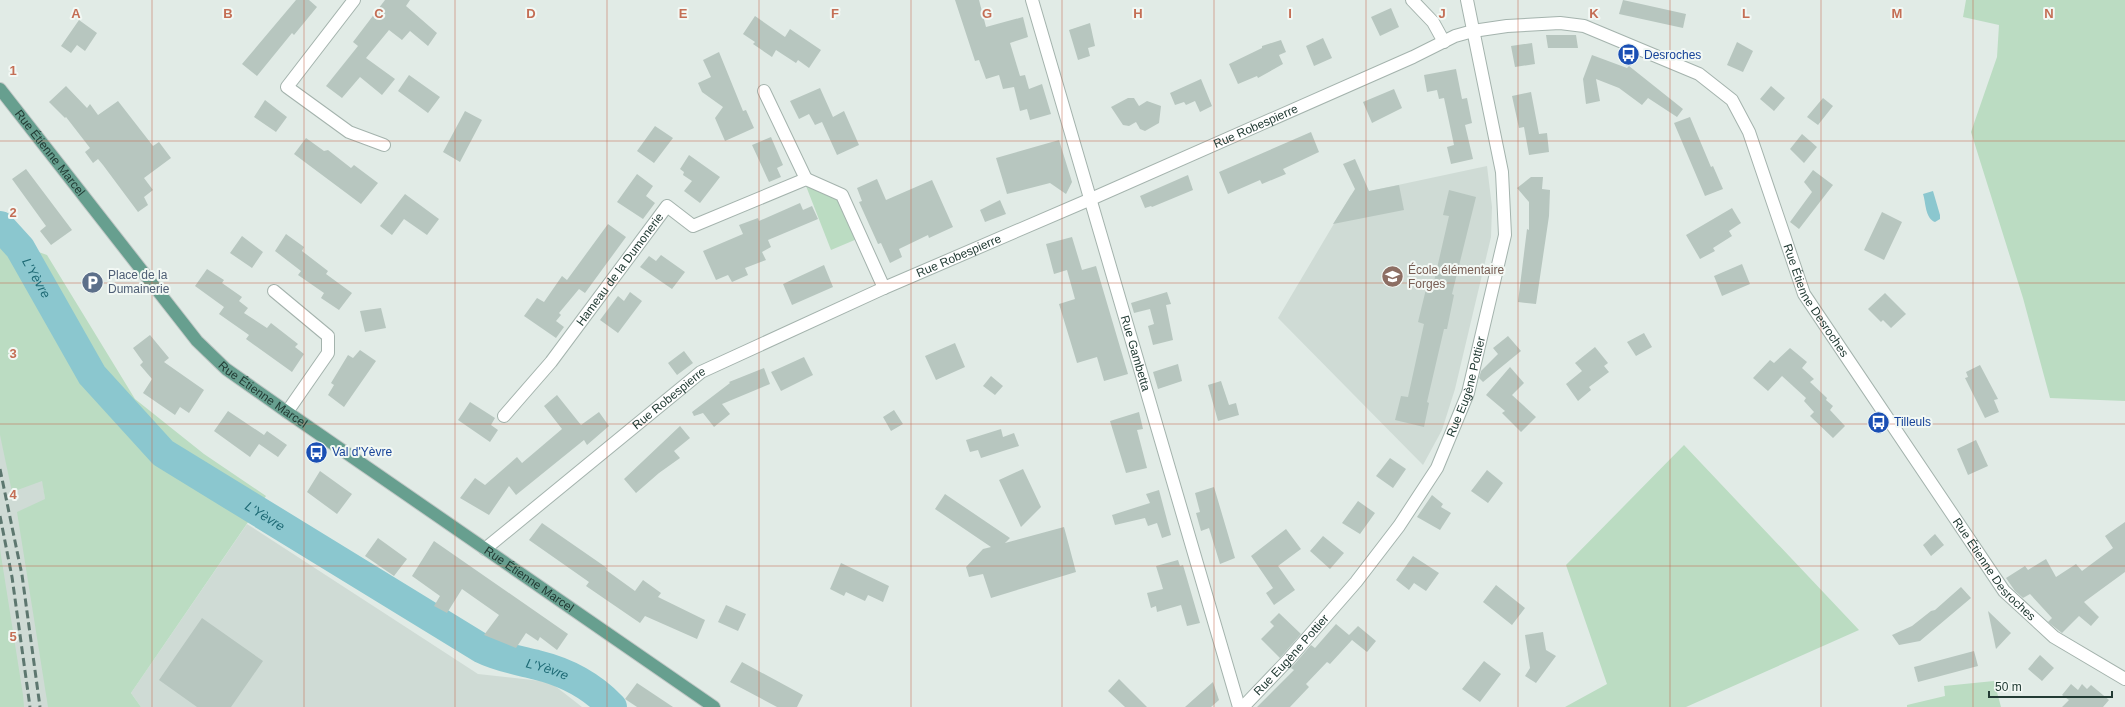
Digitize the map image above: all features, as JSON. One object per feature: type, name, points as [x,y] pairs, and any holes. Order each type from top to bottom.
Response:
[{"type":"main road","name":"Rue Étienne Marcel","points":[[0,88],[197,341],[226,369],[714,707]]},
{"type":"street","points":[[354,0],[287,87],[349,132],[384,145]]},
{"type":"street","name":"Rue Gambetta","points":[[1032,0],[1239,707]]},
{"type":"street","points":[[1412,0],[1433,22],[1444,42]]},
{"type":"street","name":"Rue Eugène Pottier","points":[[1243,707],[1288,660],[1356,582],[1399,526],[1438,468],[1468,394],[1505,235],[1502,172],[1466,0]]},
{"type":"street","name":"Rue Étienne Desroches","points":[[1473,31],[1507,26],[1560,24],[1584,26],[1700,74],[1732,100],[1749,132],[1804,294],[2004,591],[2054,638],[2125,679]]},
{"type":"street","name":"Rue Robespierre","points":[[485,549],[701,372],[884,288],[1091,199],[1455,36],[1473,31]]},
{"type":"street","points":[[764,91],[806,179],[842,195],[884,288]]},
{"type":"street","name":"Hameau de la Dumonerie","points":[[504,416],[551,362],[666,206],[693,226],[806,179]]},
{"type":"street","points":[[274,291],[328,336],[328,353],[287,412]]},
{"type":"shaded area","name":"École élémentaire Forges","points":[[1487,166],[1492,207],[1491,237],[1455,389],[1442,430],[1423,465],[1278,318],[1351,195]]},
{"type":"shaded area","points":[[0,324],[37,445],[66,638],[73,707],[0,707]]},
{"type":"shaded area","points":[[247,524],[478,674],[550,682],[582,707],[141,707],[131,693]]},
{"type":"green space","points":[[1966,0],[2125,0],[2125,401],[2050,398],[2023,298],[1971,132],[1997,57],[1999,25],[1963,17]]},
{"type":"green space","points":[[806,186],[837,197],[857,239],[831,250]]},
{"type":"green space","points":[[0,238],[47,255],[135,399],[204,454],[266,496],[131,693],[141,707],[48,707],[17,512],[45,499],[42,481],[12,492],[0,435]]},
{"type":"green space","points":[[1684,445],[1859,630],[1686,707],[1565,707],[1607,684],[1566,565]]},
{"type":"green space","points":[[0,549],[23,695],[24,707],[0,707]]},
{"type":"green space","points":[[1994,681],[2001,707],[1907,707],[1907,705],[1945,696],[1944,686]]},
{"type":"water","points":[[1933,191],[1940,215],[1940,219],[1935,222],[1929,217],[1926,210],[1923,194]]},
{"type":"building","points":[[296,0],[309,0],[317,7],[294,35],[292,33],[257,76],[242,64]]},
{"type":"building","points":[[385,0],[410,0],[406,6],[437,33],[428,46],[410,31],[402,40],[389,30],[366,58],[395,79],[382,95],[360,77],[342,98],[326,86],[358,46],[353,42]]},
{"type":"building","points":[[955,0],[979,0],[986,27],[1023,17],[1028,37],[1010,43],[1020,76],[1025,75],[1029,89],[1042,84],[1051,114],[1030,120],[1027,109],[1020,111],[1014,87],[1003,89],[999,75],[986,79],[979,60],[975,61]]},
{"type":"building","points":[[1623,0],[1686,14],[1683,28],[1619,14]]},
{"type":"building","points":[[1391,8],[1399,27],[1380,36],[1371,17]]},
{"type":"building","points":[[755,16],[785,37],[790,29],[821,50],[809,68],[798,60],[796,63],[776,50],[772,57],[753,44],[755,42],[743,34]]},
{"type":"building","points":[[79,20],[97,33],[85,51],[77,45],[71,53],[61,46]]},
{"type":"building","points":[[1090,23],[1095,46],[1088,48],[1090,56],[1078,60],[1069,30]]},
{"type":"building","points":[[1546,35],[1576,35],[1578,48],[1548,48]]},
{"type":"building","points":[[1323,38],[1332,58],[1314,66],[1306,46]]},
{"type":"building","points":[[1281,40],[1286,52],[1279,55],[1283,64],[1258,78],[1257,76],[1238,84],[1229,64],[1262,48],[1262,46]]},
{"type":"building","points":[[1737,42],[1753,51],[1743,72],[1727,65]]},
{"type":"building","points":[[1532,43],[1535,64],[1515,67],[1511,46]]},
{"type":"building","points":[[719,52],[743,111],[746,110],[754,128],[725,141],[715,118],[723,107],[702,92],[698,83],[711,77],[703,60]]},
{"type":"building","points":[[1592,55],[1627,68],[1629,66],[1683,109],[1677,117],[1648,98],[1642,105],[1619,88],[1596,79],[1600,101],[1586,104],[1583,79]]},
{"type":"building","points":[[1456,69],[1462,99],[1467,98],[1472,123],[1465,125],[1473,159],[1451,164],[1447,147],[1454,145],[1444,98],[1439,99],[1437,90],[1427,92],[1424,75]]},
{"type":"building","points":[[409,75],[440,97],[428,113],[398,91]]},
{"type":"building","points":[[1201,79],[1212,106],[1200,112],[1195,101],[1186,105],[1184,102],[1175,105],[1170,93]]},
{"type":"building","points":[[66,86],[87,108],[90,104],[98,115],[118,101],[153,146],[159,142],[171,158],[144,178],[153,190],[144,197],[148,205],[138,212],[98,159],[93,163],[85,152],[90,148],[66,117],[65,118],[49,102]]},
{"type":"building","points":[[1771,86],[1785,98],[1774,111],[1760,99]]},
{"type":"building","points":[[820,88],[833,117],[844,111],[859,145],[837,155],[822,122],[815,125],[809,114],[799,119],[790,101]]},
{"type":"building","points":[[1394,89],[1402,108],[1372,123],[1363,102]]},
{"type":"building","points":[[1531,92],[1539,134],[1547,133],[1549,152],[1529,155],[1524,127],[1519,128],[1512,96]]},
{"type":"building","points":[[1128,98],[1134,98],[1139,106],[1147,101],[1161,106],[1159,123],[1145,131],[1140,129],[1136,122],[1129,126],[1123,125],[1111,107]]},
{"type":"building","points":[[1823,98],[1833,106],[1818,125],[1807,117]]},
{"type":"building","points":[[265,100],[287,117],[276,132],[254,117]]},
{"type":"building","points":[[465,111],[482,120],[460,162],[443,152]]},
{"type":"building","points":[[1690,117],[1711,167],[1713,166],[1723,189],[1705,196],[1674,123]]},
{"type":"building","points":[[655,126],[673,138],[654,163],[637,151]]},
{"type":"building","points":[[1311,132],[1319,152],[1283,169],[1286,174],[1262,184],[1260,180],[1228,194],[1219,172]]},
{"type":"building","points":[[1802,134],[1817,147],[1804,163],[1790,149]]},
{"type":"building","points":[[771,137],[783,165],[777,168],[781,177],[769,182],[752,145]]},
{"type":"building","points":[[306,138],[324,151],[328,150],[351,168],[354,165],[378,183],[361,204],[294,154]]},
{"type":"building","points":[[1059,140],[1072,182],[1066,194],[1050,183],[1007,194],[996,158]]},
{"type":"building","points":[[689,155],[720,177],[700,203],[684,191],[692,181],[683,175],[684,172],[680,169]]},
{"type":"building","points":[[1355,159],[1369,191],[1399,185],[1404,210],[1333,224],[1355,189],[1343,164]]},
{"type":"building","points":[[26,169],[72,230],[51,245],[40,231],[46,226],[12,179]]},
{"type":"building","points":[[1813,170],[1833,185],[1799,229],[1790,222],[1812,192],[1804,182]]},
{"type":"building","points":[[637,174],[653,186],[646,196],[655,203],[643,219],[617,202]]},
{"type":"building","points":[[1188,175],[1193,190],[1152,207],[1145,208],[1140,196]]},
{"type":"building","points":[[1531,177],[1543,177],[1542,189],[1550,190],[1549,216],[1536,304],[1518,302],[1527,229],[1529,230],[1529,202],[1517,188]]},
{"type":"building","points":[[877,179],[886,200],[932,180],[953,227],[929,238],[928,235],[899,249],[902,257],[890,263],[881,243],[878,244],[859,202],[862,201],[857,188]]},
{"type":"building","points":[[1449,190],[1476,197],[1452,294],[1454,295],[1447,329],[1444,329],[1427,402],[1429,403],[1424,427],[1395,420],[1401,396],[1408,397],[1424,324],[1418,322],[1426,289],[1432,290],[1449,216],[1443,215]]},
{"type":"building","points":[[405,194],[439,219],[427,235],[404,219],[392,235],[380,226]]},
{"type":"building","points":[[1000,200],[1006,214],[985,222],[980,210]]},
{"type":"building","points":[[800,203],[803,210],[812,206],[818,219],[768,240],[771,247],[762,252],[766,260],[745,268],[748,275],[732,282],[728,275],[716,280],[703,251],[743,234],[739,225],[758,218],[759,221]]},
{"type":"building","points":[[1732,208],[1741,223],[1729,231],[1732,236],[1713,248],[1715,251],[1700,259],[1686,235]]},
{"type":"building","points":[[1882,212],[1902,222],[1884,260],[1864,250]]},
{"type":"building","points":[[608,224],[626,237],[585,293],[579,289],[559,313],[561,315],[556,321],[564,327],[556,338],[524,316],[537,298],[544,302],[562,276],[567,280]]},
{"type":"building","points":[[286,234],[304,247],[302,251],[328,271],[326,274],[352,293],[339,310],[321,298],[324,293],[298,275],[301,271],[275,251]]},
{"type":"building","points":[[242,236],[263,252],[252,268],[230,253]]},
{"type":"building","points":[[1072,237],[1082,270],[1096,266],[1128,374],[1104,381],[1097,357],[1077,363],[1059,304],[1075,299],[1067,270],[1054,274],[1046,244]]},
{"type":"building","points":[[661,255],[685,272],[672,289],[640,267],[649,256],[656,261]]},
{"type":"building","points":[[1742,264],[1750,284],[1722,296],[1714,276]]},
{"type":"building","points":[[824,265],[833,287],[792,305],[783,284]]},
{"type":"building","points":[[207,269],[224,280],[222,283],[242,297],[239,301],[248,308],[244,313],[267,328],[271,323],[298,344],[295,347],[304,354],[292,372],[246,339],[249,335],[219,314],[224,307],[195,286]]},
{"type":"building","points":[[630,292],[642,301],[618,333],[600,320],[618,296],[624,301]]},
{"type":"building","points":[[1167,292],[1171,304],[1166,305],[1173,340],[1153,345],[1148,326],[1154,324],[1150,309],[1134,313],[1131,303]]},
{"type":"building","points":[[1885,293],[1906,314],[1891,328],[1883,320],[1881,322],[1868,309]]},
{"type":"building","points":[[381,308],[386,328],[365,332],[360,311]]},
{"type":"building","points":[[1644,333],[1652,347],[1636,356],[1627,342]]},
{"type":"building","points":[[150,335],[169,358],[164,362],[204,390],[189,413],[180,407],[175,415],[143,393],[152,379],[140,365],[143,362],[133,348]]},
{"type":"building","points":[[1508,336],[1521,351],[1483,382],[1479,378],[1481,371],[1498,354],[1493,348]]},
{"type":"building","points":[[955,343],[965,367],[936,380],[925,356]]},
{"type":"building","points":[[1595,347],[1608,363],[1604,366],[1609,372],[1589,387],[1591,390],[1578,401],[1566,384],[1582,371],[1575,363]]},
{"type":"building","points":[[1790,348],[1807,362],[1802,368],[1814,379],[1810,382],[1827,398],[1826,400],[1833,406],[1830,410],[1845,426],[1833,438],[1810,416],[1814,412],[1804,401],[1806,398],[1782,376],[1768,391],[1753,378],[1770,360],[1774,363]]},
{"type":"building","points":[[360,350],[376,361],[344,407],[328,395],[334,385],[331,383],[348,355],[353,358]]},
{"type":"building","points":[[684,351],[693,363],[677,375],[668,363]]},
{"type":"building","points":[[804,357],[813,375],[781,391],[771,372]]},
{"type":"building","points":[[1178,364],[1182,381],[1158,389],[1153,372]]},
{"type":"building","points":[[1980,365],[1998,399],[1994,400],[1999,412],[1985,418],[1965,378],[1968,377],[1966,372]]},
{"type":"building","points":[[1510,367],[1524,383],[1512,395],[1536,417],[1521,432],[1502,413],[1505,411],[1486,395]]},
{"type":"building","points":[[764,368],[770,384],[722,404],[730,414],[714,427],[703,413],[694,416],[692,412],[730,383],[729,382]]},
{"type":"building","points":[[991,376],[1003,386],[995,395],[983,386]]},
{"type":"building","points":[[1221,381],[1229,405],[1236,403],[1239,415],[1218,421],[1208,385]]},
{"type":"building","points":[[557,395],[581,425],[599,412],[609,426],[587,445],[584,440],[516,495],[509,486],[489,515],[460,498],[475,478],[485,485],[517,457],[522,463],[562,429],[544,406]]},
{"type":"building","points":[[470,402],[495,418],[491,425],[498,430],[490,442],[458,420]]},
{"type":"building","points":[[894,410],[903,424],[891,431],[883,417]]},
{"type":"building","points":[[228,411],[264,435],[267,431],[287,445],[278,457],[259,444],[250,457],[214,431]]},
{"type":"building","points":[[1139,412],[1143,429],[1137,430],[1147,468],[1126,473],[1110,421]]},
{"type":"building","points":[[680,426],[690,438],[674,451],[680,458],[659,473],[636,493],[624,479]]},
{"type":"building","points":[[1001,429],[1003,437],[1014,433],[1019,446],[981,458],[978,450],[970,452],[966,440]]},
{"type":"building","points":[[1976,440],[1988,466],[1968,475],[1957,449]]},
{"type":"building","points":[[1390,458],[1406,469],[1393,488],[1376,476]]},
{"type":"building","points":[[1023,469],[1041,507],[1021,527],[999,480]]},
{"type":"building","points":[[1487,470],[1503,483],[1488,503],[1471,491]]},
{"type":"building","points":[[320,471],[352,494],[337,514],[307,492]]},
{"type":"building","points":[[1214,487],[1235,558],[1220,564],[1209,528],[1201,531],[1196,513],[1200,512],[1195,493]]},
{"type":"building","points":[[1159,490],[1171,535],[1162,538],[1157,523],[1148,526],[1145,518],[1115,525],[1112,515],[1150,503],[1146,494]]},
{"type":"building","points":[[945,494],[1010,538],[1005,543],[1064,527],[1076,572],[991,598],[983,574],[969,577],[966,567],[983,549],[991,547],[935,509]]},
{"type":"building","points":[[1432,495],[1443,504],[1441,507],[1451,513],[1440,530],[1417,517]]},
{"type":"building","points":[[1358,501],[1375,513],[1360,534],[1342,523]]},
{"type":"building","points":[[2125,522],[2125,572],[2084,602],[2099,617],[2091,626],[2079,616],[2062,633],[2048,622],[2052,618],[2030,594],[2023,598],[2015,591],[2006,578],[2025,566],[2028,570],[2046,559],[2056,577],[2076,564],[2082,571],[2113,548],[2105,536]]},
{"type":"building","points":[[542,523],[607,568],[606,570],[635,591],[643,580],[661,593],[658,597],[705,620],[697,639],[645,616],[640,623],[586,586],[589,582],[529,540]]},
{"type":"building","points":[[1286,529],[1301,549],[1278,566],[1295,590],[1274,605],[1266,593],[1273,588],[1251,556]]},
{"type":"building","points":[[1935,534],[1944,545],[1931,556],[1923,545]]},
{"type":"building","points":[[1323,536],[1344,553],[1330,569],[1310,551]]},
{"type":"building","points":[[378,538],[407,559],[394,576],[365,556]]},
{"type":"building","points":[[434,541],[568,634],[557,650],[540,637],[538,641],[526,633],[516,648],[484,635],[499,615],[462,589],[447,613],[434,606],[440,596],[412,576]]},
{"type":"building","points":[[1413,556],[1439,573],[1426,591],[1414,583],[1409,590],[1396,580]]},
{"type":"building","points":[[1178,560],[1180,566],[1183,565],[1200,623],[1187,626],[1181,605],[1157,612],[1156,606],[1151,608],[1147,593],[1163,589],[1156,566]]},
{"type":"building","points":[[841,563],[889,586],[883,602],[868,595],[865,601],[846,592],[844,596],[830,589]]},
{"type":"building","points":[[1496,585],[1525,608],[1512,625],[1483,602]]},
{"type":"building","points":[[1961,587],[1971,598],[1920,641],[1899,645],[1892,635],[1912,626],[1931,611],[1935,610]]},
{"type":"building","points":[[726,605],[746,614],[738,631],[718,622]]},
{"type":"building","points":[[1988,611],[2011,633],[1996,649]]},
{"type":"building","points":[[1279,613],[1301,634],[1280,658],[1261,639],[1274,626],[1270,622]]},
{"type":"building","points":[[202,618],[263,661],[231,707],[197,707],[159,680]]},
{"type":"building","points":[[1336,624],[1349,635],[1358,626],[1376,641],[1367,652],[1352,640],[1330,664],[1327,662],[1306,684],[1309,687],[1290,707],[1257,707],[1294,670],[1291,668],[1311,645],[1315,648]]},
{"type":"building","points":[[1543,632],[1546,650],[1556,656],[1536,683],[1525,676],[1530,668],[1525,635]]},
{"type":"building","points":[[1974,651],[1978,666],[1918,682],[1914,667]]},
{"type":"building","points":[[2040,655],[2054,668],[2042,681],[2028,669]]},
{"type":"building","points":[[1484,661],[1501,674],[1480,702],[1462,689]]},
{"type":"building","points":[[742,662],[803,695],[797,707],[777,707],[730,682]]},
{"type":"building","points":[[1119,679],[1147,707],[1125,707],[1108,691]]},
{"type":"building","points":[[1213,682],[1219,700],[1211,707],[1185,707]]},
{"type":"building","points":[[637,683],[673,707],[637,707],[625,699]]},
{"type":"building","points":[[2071,684],[2078,690],[2082,684],[2087,689],[2091,685],[2109,700],[2103,707],[2062,707],[2069,700],[2062,695]]},
{"type":"waterway","name":"L'Yèvre","points":[[0,226],[20,248],[92,375],[163,453],[481,648],[501,656],[548,668],[568,676],[587,686],[612,707]]},
{"type":"railway","points":[[0,469],[22,575],[40,707]]},
{"type":"railway","points":[[0,516],[12,577],[30,707]]},
{"type":"place","name":"Desroches","points":[[1628,55]]},
{"type":"place","name":"École élémentaire Forges","points":[[1392,277]]},
{"type":"place","name":"Place de la Dumainerie","points":[[93,282]]},
{"type":"place","name":"Tilleuls","points":[[1878,422]]},
{"type":"place","name":"Val d'Yèvre","points":[[317,452]]}]
